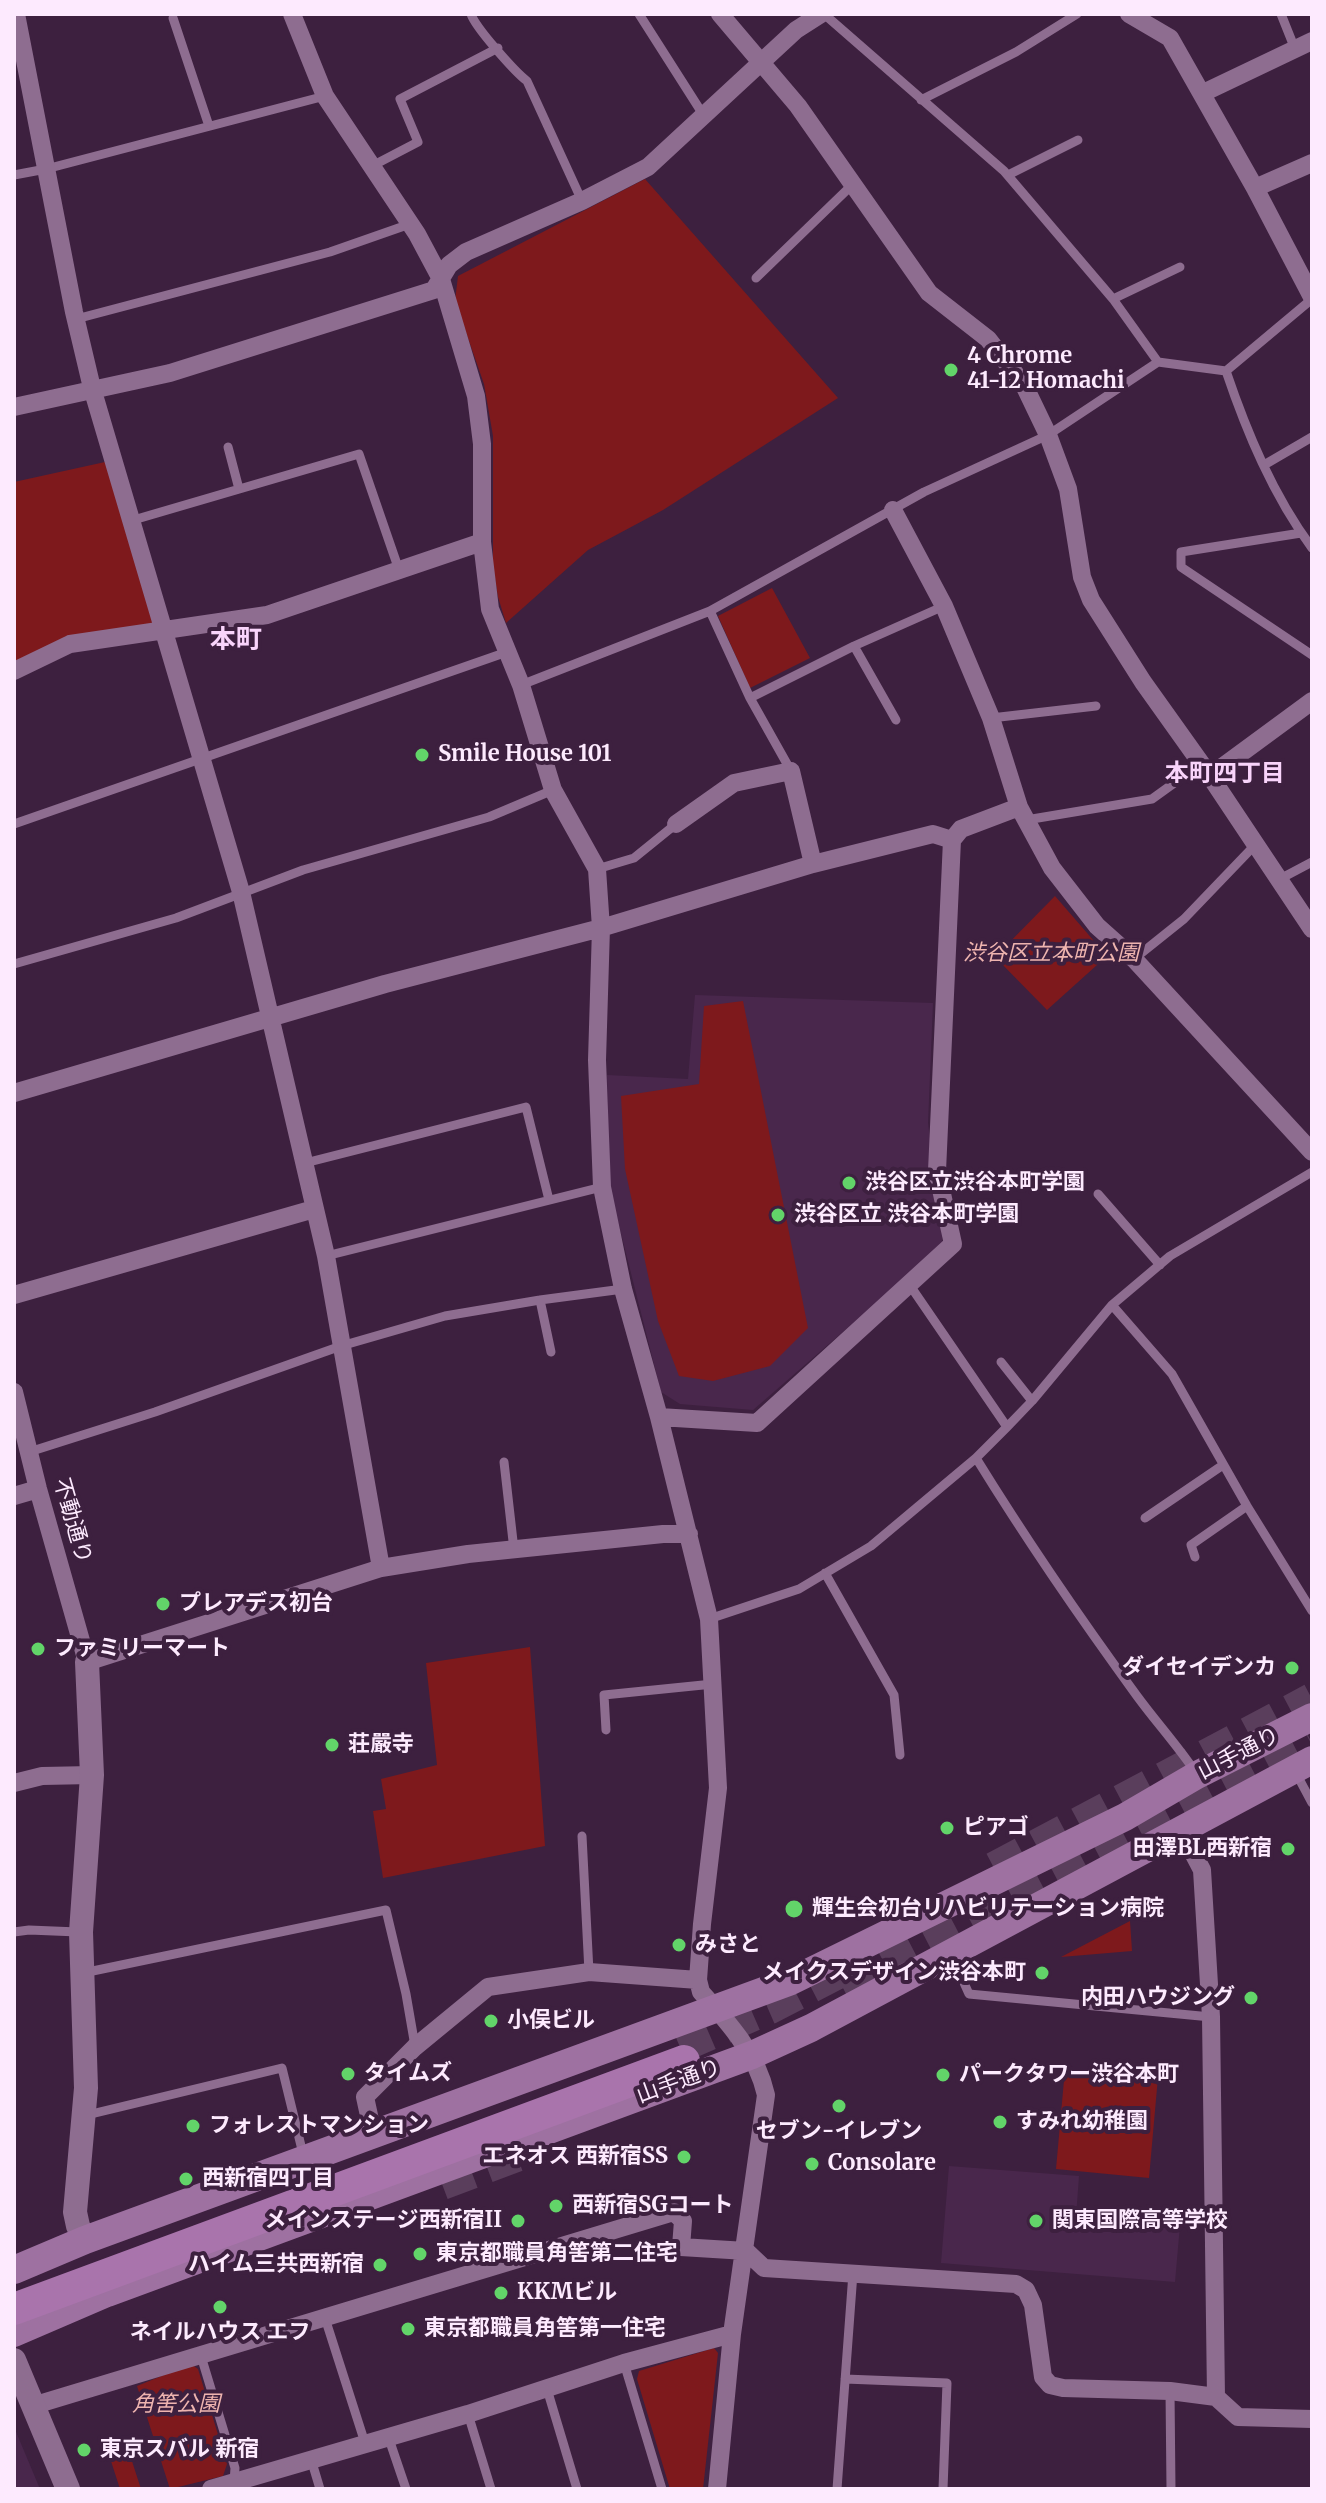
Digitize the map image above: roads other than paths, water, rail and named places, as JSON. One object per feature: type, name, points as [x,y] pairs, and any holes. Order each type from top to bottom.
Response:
[{"type":"highway","points":[[14,2294],[682,2054],[14,2309]]},
{"type":"main road","name":"山手通り","points":[[14,2270],[85,2240],[791,1981],[1125,1817],[1197,1775],[1312,1717]]},
{"type":"main road","name":"山手通り","points":[[14,2333],[107,2293],[752,2055],[811,2028],[1303,1765]]},
{"type":"street","points":[[16,14],[92,388],[241,892],[326,1256],[381,1568]]},
{"type":"street","points":[[292,14],[325,96],[410,224],[441,279],[476,396],[482,444],[482,542],[487,594],[521,685],[553,790],[597,869],[601,928],[597,1060],[602,1187],[623,1289],[659,1417],[709,1619],[718,1788],[698,1980],[701,1992],[752,2055],[766,2095],[732,2334],[717,2489]]},
{"type":"street","points":[[720,14],[798,106],[929,293],[988,339],[1024,385],[1048,435],[1068,489],[1082,577],[1091,600],[1143,682],[1312,929]]},
{"type":"street","points":[[14,407],[185,368],[434,290],[449,265],[466,252],[582,201],[648,167],[796,30],[822,14]]},
{"type":"street","points":[[1129,14],[1170,38],[1255,188],[1312,298]]},
{"type":"street","points":[[1203,93],[1304,45]]},
{"type":"street","points":[[1255,188],[1312,163]]},
{"type":"street","points":[[893,510],[944,606],[991,718],[1022,814],[1052,868],[1097,926],[1134,959],[1312,1152]]},
{"type":"street","points":[[14,671],[70,644],[267,615],[482,542]]},
{"type":"street","points":[[1206,770],[1312,701]]},
{"type":"street","points":[[676,824],[734,783],[791,771],[813,864]]},
{"type":"street","points":[[659,1417],[757,1423],[953,1244],[937,1171],[952,840],[961,829],[1022,814]]},
{"type":"street","points":[[14,1093],[385,984],[601,928],[813,864],[933,834],[952,840]]},
{"type":"street","points":[[14,1295],[314,1209]]},
{"type":"street","name":"不動通り","points":[[14,1392],[87,1662]]},
{"type":"street","points":[[14,1496],[38,1489]]},
{"type":"street","points":[[85,2240],[75,2212],[86,2088],[81,1932],[92,1775],[87,1662],[381,1568],[468,1554],[689,1534]]},
{"type":"street","points":[[14,1783],[42,1776],[92,1775]]},
{"type":"street","points":[[1181,1830],[1202,1870],[1211,2017],[1216,2397]]},
{"type":"street","points":[[373,2134],[365,2097],[415,2047],[488,1987],[589,1972],[698,1980]]},
{"type":"street","points":[[32,2406],[674,2212],[683,2221],[681,2247],[746,2251],[764,2268],[1016,2284],[1026,2290],[1033,2305],[1043,2377],[1050,2385],[1170,2391],[1216,2397],[1238,2417],[1312,2419]]},
{"type":"street","points":[[211,2489],[468,2414],[624,2363],[732,2334]]},
{"type":"street","points":[[14,2360],[68,2489]]},
{"type":"lane","points":[[471,14],[512,69],[527,81],[582,201]]},
{"type":"lane","points":[[639,14],[704,116]]},
{"type":"lane","points":[[822,14],[1008,175],[1113,299],[1158,362]]},
{"type":"lane","points":[[921,100],[1016,52],[1077,14]]},
{"type":"lane","points":[[1281,14],[1304,45]]},
{"type":"lane","points":[[173,18],[209,126]]},
{"type":"lane","points":[[372,166],[418,142],[400,99],[498,48]]},
{"type":"lane","points":[[14,175],[325,96]]},
{"type":"lane","points":[[1008,175],[1078,140]]},
{"type":"lane","points":[[756,278],[852,185]]},
{"type":"lane","points":[[76,319],[330,252],[410,224]]},
{"type":"lane","points":[[1113,299],[1180,267]]},
{"type":"lane","points":[[521,685],[710,611],[924,492],[1048,435],[1158,362],[1226,371],[1312,298]]},
{"type":"lane","points":[[1226,371],[1248,434],[1312,548]]},
{"type":"lane","points":[[1264,465],[1312,437]]},
{"type":"lane","points":[[228,447],[239,489]]},
{"type":"lane","points":[[130,521],[359,454],[399,570]]},
{"type":"lane","points":[[1301,533],[1181,552],[1181,567],[1312,655]]},
{"type":"lane","points":[[750,698],[854,646],[944,606]]},
{"type":"lane","points":[[710,611],[750,698],[791,771]]},
{"type":"lane","points":[[854,646],[896,720]]},
{"type":"lane","points":[[14,824],[507,652]]},
{"type":"lane","points":[[991,718],[1096,706]]},
{"type":"lane","points":[[1022,814],[1152,799],[1206,770]]},
{"type":"lane","points":[[14,964],[176,918],[303,870],[489,817],[553,790]]},
{"type":"lane","points":[[597,869],[634,858],[676,824]]},
{"type":"lane","points":[[1134,959],[1184,919],[1255,845]]},
{"type":"lane","points":[[1278,880],[1312,862]]},
{"type":"lane","points":[[304,1163],[526,1107],[549,1200]]},
{"type":"lane","points":[[709,1619],[799,1589],[871,1546],[976,1458],[1007,1427],[1112,1305],[1170,1256],[1312,1172]]},
{"type":"lane","points":[[326,1256],[602,1187]]},
{"type":"lane","points":[[1098,1194],[1160,1265]]},
{"type":"lane","points":[[909,1284],[1007,1427]]},
{"type":"lane","points":[[29,1452],[155,1412],[341,1346],[445,1316],[623,1289]]},
{"type":"lane","points":[[540,1300],[551,1352]]},
{"type":"lane","points":[[1112,1305],[1172,1374],[1247,1506],[1312,1611]]},
{"type":"lane","points":[[1001,1362],[1032,1401]]},
{"type":"lane","points":[[976,1458],[1129,1685],[1197,1775]]},
{"type":"lane","points":[[504,1462],[514,1550]]},
{"type":"lane","points":[[1145,1518],[1223,1465]]},
{"type":"lane","points":[[1195,1557],[1191,1545],[1247,1506]]},
{"type":"lane","points":[[825,1573],[894,1695],[900,1755]]},
{"type":"lane","points":[[606,1730],[604,1695],[713,1684]]},
{"type":"lane","points":[[1303,1765],[1312,1803]]},
{"type":"lane","points":[[582,1836],[589,1972]]},
{"type":"lane","points":[[83,1973],[386,1910],[415,2047]]},
{"type":"lane","points":[[14,1932],[81,1932]]},
{"type":"lane","points":[[951,1953],[969,1994],[1211,2017]]},
{"type":"lane","points":[[84,2116],[282,2068],[304,2160]]},
{"type":"lane","points":[[837,2489],[853,2273]]},
{"type":"lane","points":[[325,2318],[365,2443]]},
{"type":"lane","points":[[201,2356],[235,2468],[233,2485]]},
{"type":"lane","points":[[624,2363],[662,2489]]},
{"type":"lane","points":[[845,2379],[947,2383],[943,2489]]},
{"type":"lane","points":[[547,2389],[577,2489]]},
{"type":"lane","points":[[1170,2391],[1171,2489]]},
{"type":"lane","points":[[468,2414],[491,2489]]},
{"type":"lane","points":[[388,2436],[406,2489]]},
{"type":"lane","points":[[311,2459],[320,2489]]},
{"type":"tunnel","points":[[994,1868],[1312,1699]]},
{"type":"tunnel","points":[[843,1988],[1312,1743]]},
{"type":"tunnel","points":[[680,2047],[770,2008],[861,1961]]},
{"type":"tunnel","points":[[442,2184],[540,2147]]},
{"type":"place","name":"4 Chrome 41-12 Homachi","points":[[951,370]]},
{"type":"place","name":"Smile House 101","points":[[422,755]]},
{"type":"place","name":"渋谷区立渋谷本町学園","points":[[849,1183]]},
{"type":"place","name":"渋谷区立 渋谷本町学園","points":[[778,1215]]},
{"type":"place","name":"プレアデス初台","points":[[163,1604]]},
{"type":"place","name":"ファミリーマート","points":[[38,1649]]},
{"type":"place","name":"ダイセイデンカ","points":[[1292,1668]]},
{"type":"place","name":"荘嚴寺","points":[[332,1745]]},
{"type":"place","name":"ピアゴ","points":[[947,1828]]},
{"type":"place","name":"田澤BL西新宿","points":[[1288,1849]]},
{"type":"place","name":"輝生会初台リハビリテーション病院","points":[[794,1909]]},
{"type":"place","name":"みさと","points":[[679,1945]]},
{"type":"place","name":"メイクスデザイン渋谷本町","points":[[1042,1973]]},
{"type":"place","name":"内田ハウジング","points":[[1251,1998]]},
{"type":"place","name":"小俣ビル","points":[[491,2021]]},
{"type":"place","name":"タイムズ","points":[[348,2074]]},
{"type":"place","name":"パークタワー渋谷本町","points":[[943,2075]]},
{"type":"place","name":"セブン-イレブン","points":[[839,2106]]},
{"type":"place","name":"すみれ幼稚園","points":[[1000,2122]]},
{"type":"place","name":"フォレストマンション","points":[[193,2126]]},
{"type":"place","name":"エネオス 西新宿SS","points":[[684,2157]]},
{"type":"place","name":"Consolare","points":[[812,2164]]},
{"type":"place","name":"西新宿四丁目","points":[[186,2179]]},
{"type":"place","name":"西新宿SGコート","points":[[556,2206]]},
{"type":"place","name":"メインステージ西新宿II","points":[[518,2221]]},
{"type":"place","name":"関東国際高等学校","points":[[1036,2221]]},
{"type":"place","name":"東京都職員角筈第二住宅","points":[[420,2254]]},
{"type":"place","name":"ハイム三共西新宿","points":[[380,2265]]},
{"type":"place","name":"KKMビル","points":[[501,2293]]},
{"type":"place","name":"ネイルハウス エフ","points":[[220,2307]]},
{"type":"place","name":"東京都職員角筈第一住宅","points":[[408,2329]]},
{"type":"place","name":"東京スバル 新宿","points":[[84,2450]]},
{"type":"district","name":"本町","points":[[236,641]]},
{"type":"district","name":"本町四丁目","points":[[1225,774]]},
{"type":"park label","name":"渋谷区立本町公園","points":[[1051,954]]},
{"type":"park label","name":"角筈公園","points":[[176,2405]]}]
